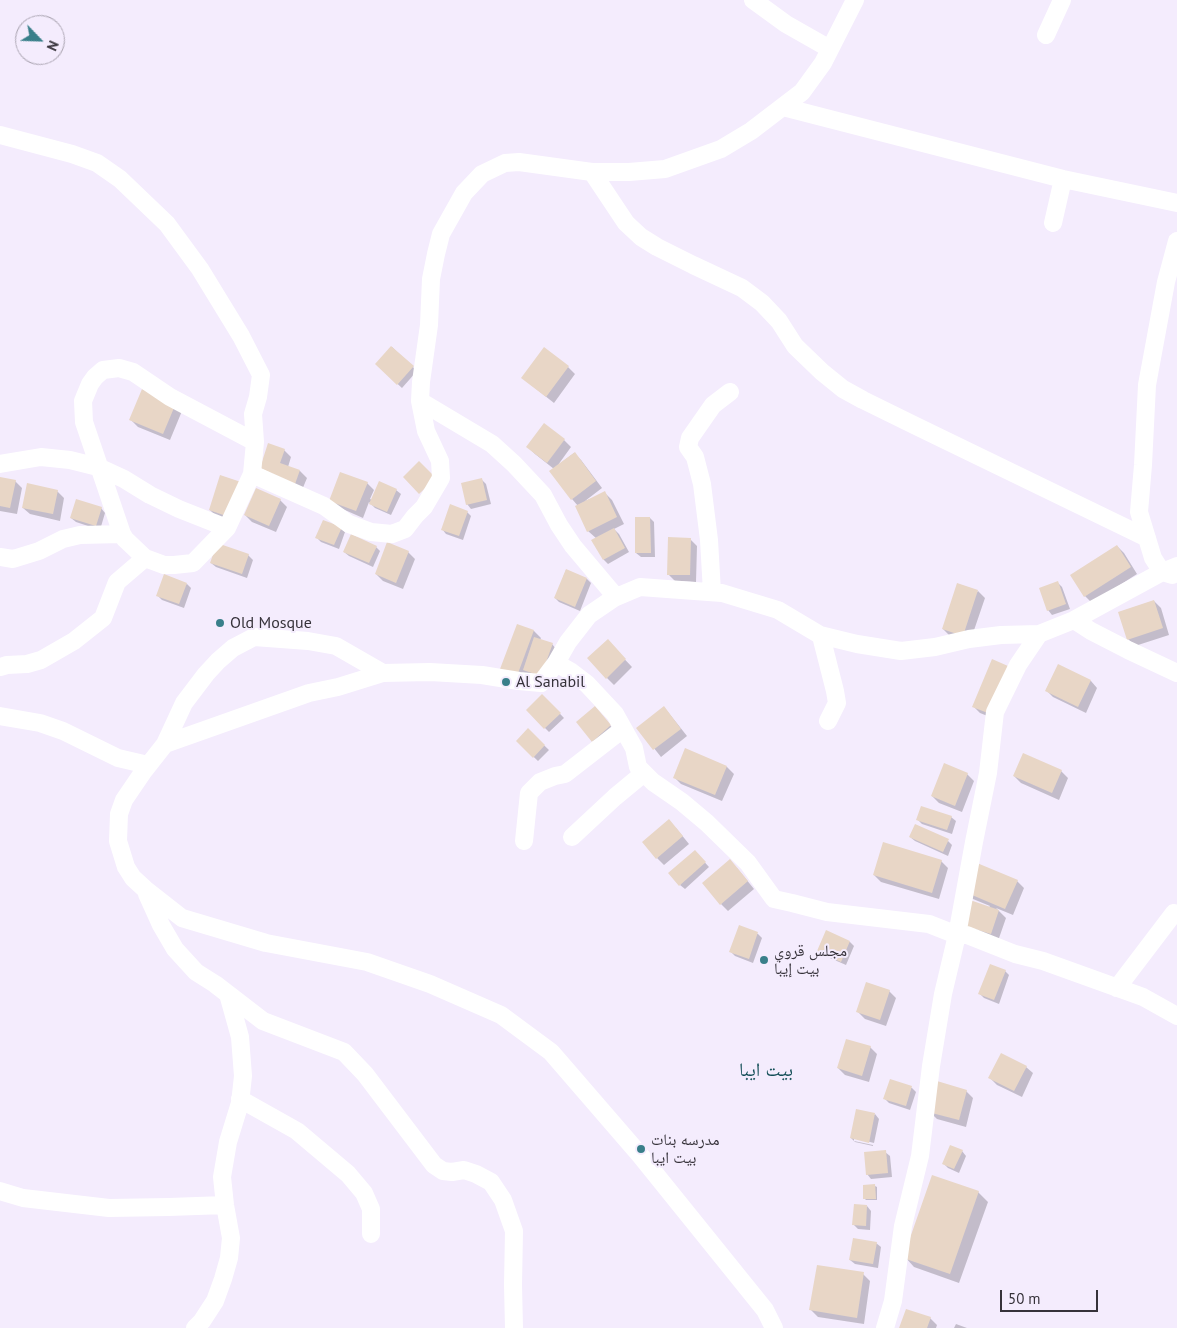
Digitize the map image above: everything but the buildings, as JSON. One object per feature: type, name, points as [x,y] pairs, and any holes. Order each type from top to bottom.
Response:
[{"type":"street","points":[[753,0],[786,24],[830,49]]},
{"type":"street","points":[[252,474],[324,506],[349,524],[371,532],[392,534],[405,529],[414,516],[424,507],[440,478],[440,461],[426,431],[420,401],[421,382],[429,324],[431,279],[436,254],[441,234],[464,192],[482,174],[505,163],[519,162],[592,172],[629,172],[665,169],[721,149],[751,131],[802,92],[823,63],[855,0]]},
{"type":"street","points":[[1046,35],[1062,0]]},
{"type":"street","points":[[783,107],[1063,179],[1177,203]]},
{"type":"street","points":[[0,134],[72,154],[96,163],[120,179],[167,224],[205,278],[242,336],[261,375],[253,414],[255,442],[252,474],[227,528],[193,563],[174,566],[164,565],[145,558],[125,539],[98,467],[84,422],[83,401],[90,384],[103,370],[119,368],[133,372],[170,397],[255,442]]},
{"type":"street","points":[[592,172],[626,223],[641,237],[657,247],[742,288],[762,303],[779,321],[795,346],[822,372],[844,389],[1147,538]]},
{"type":"street","points":[[1053,223],[1063,179]]},
{"type":"street","points":[[165,744],[309,693],[338,687],[383,673],[430,672],[465,674],[541,684],[568,642],[589,616],[616,597],[640,586],[722,593],[778,610],[821,636],[901,651],[1001,635],[1039,634],[1074,620],[1172,571],[1154,558],[1139,512],[1147,385],[1166,282],[1177,241]]},
{"type":"street","points":[[712,592],[709,540],[702,484],[695,458],[688,447],[690,438],[713,405],[730,392]]},
{"type":"street","points":[[420,401],[492,444],[514,464],[543,495],[573,546],[616,597]]},
{"type":"street","points":[[0,464],[41,457],[70,460],[98,467],[179,509],[227,528]]},
{"type":"street","points":[[0,557],[14,560],[39,551],[62,539],[80,535],[122,534]]},
{"type":"street","points":[[0,667],[7,664],[27,664],[41,660],[74,641],[102,618],[117,582],[145,558]]},
{"type":"street","points":[[1074,620],[1091,631],[1177,673]]},
{"type":"street","points":[[885,1328],[893,1301],[903,1226],[920,1156],[931,1066],[943,994],[957,935],[988,773],[995,712],[1018,665],[1039,634]]},
{"type":"street","points":[[821,636],[837,703],[828,721]]},
{"type":"street","points":[[383,673],[336,646],[308,640],[254,638],[233,648],[206,674],[184,703],[165,744],[124,800],[119,814],[118,841],[126,867],[133,878],[145,889],[182,918],[266,943],[367,962],[430,984],[501,1015],[551,1052],[593,1099],[765,1310],[774,1328]]},
{"type":"street","points":[[556,663],[587,684],[615,714],[634,748],[638,767],[653,782],[682,802],[707,823],[741,856],[774,900],[826,912],[928,924],[957,935],[967,935],[1015,954],[1043,961],[1142,997],[1177,1016]]},
{"type":"street","points":[[0,716],[40,723],[63,731],[118,758],[148,765]]},
{"type":"street","points":[[524,840],[529,793],[540,782],[565,774],[623,729]]},
{"type":"street","points":[[572,837],[644,773]]},
{"type":"street","points":[[145,889],[175,949],[196,972],[263,1021],[344,1052],[364,1074],[434,1165],[443,1171],[464,1170],[491,1182],[503,1200],[514,1231],[514,1328]]},
{"type":"street","points":[[1117,988],[1174,913]]},
{"type":"street","points":[[195,1328],[215,1301],[229,1258],[231,1238],[222,1177],[228,1142],[240,1099],[243,1076],[240,1037],[228,994]]},
{"type":"street","points":[[240,1099],[297,1132],[348,1174],[364,1193],[371,1209],[371,1234]]},
{"type":"street","points":[[0,1191],[23,1198],[109,1208],[169,1208],[225,1205]]},
{"type":"place","name":"Old Mosque","points":[[220,623]]},
{"type":"place","name":"Al Sanabil","points":[[506,682]]},
{"type":"place","name":"مجلس قروي بيت إيبا","points":[[764,960]]},
{"type":"place","name":"مدرسه بنات بيت ايبا","points":[[641,1149]]},
{"type":"district","name":"بيت ايبا","points":[[766,1071]]}]
